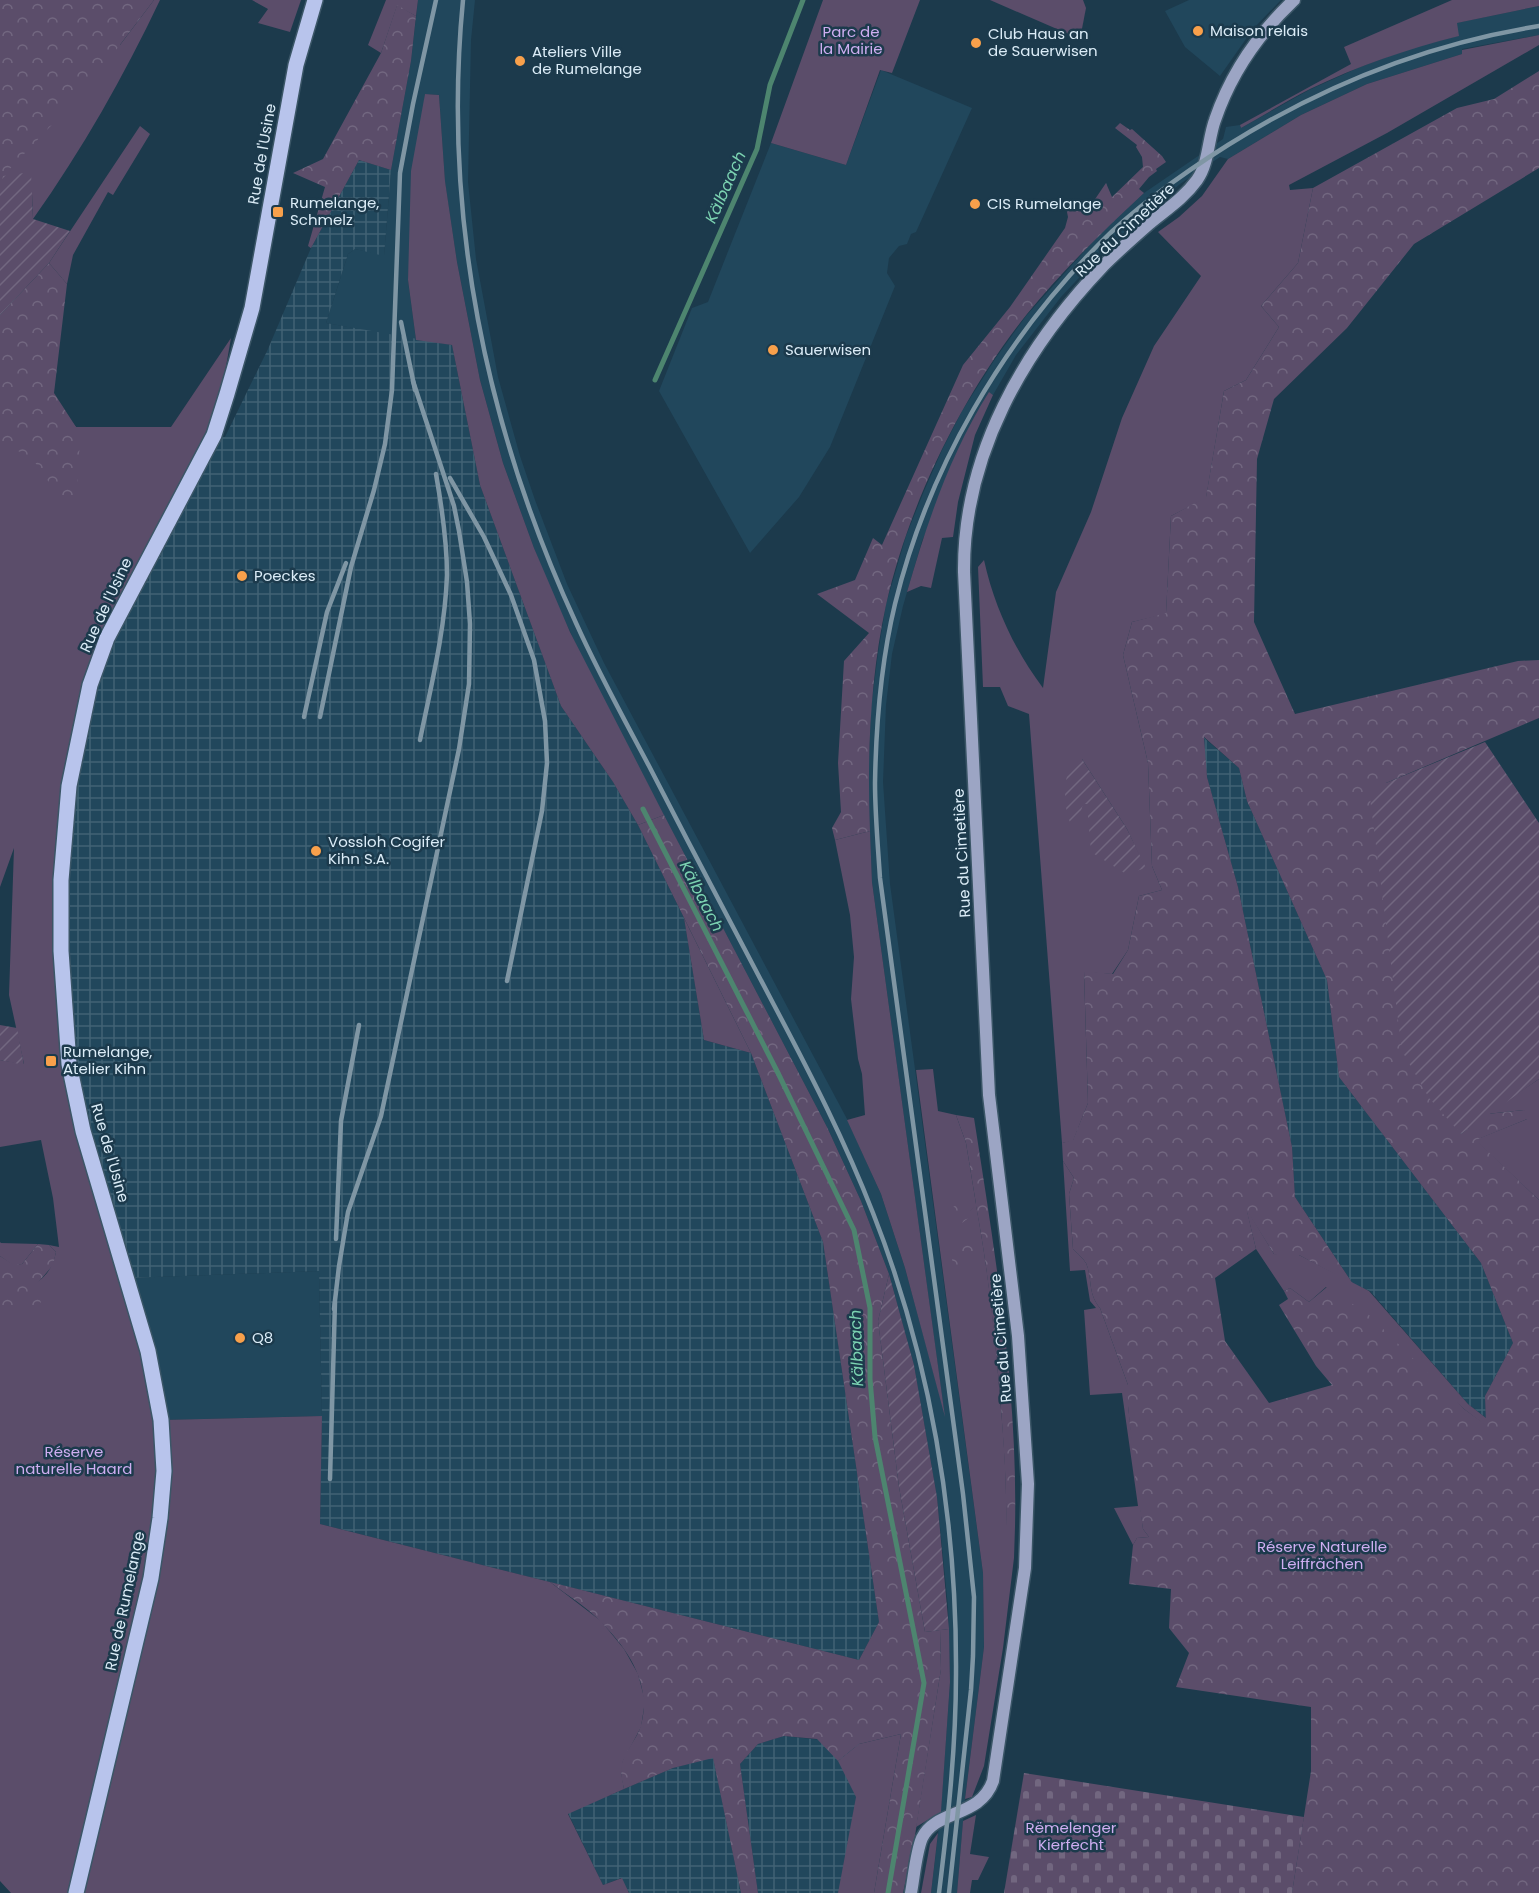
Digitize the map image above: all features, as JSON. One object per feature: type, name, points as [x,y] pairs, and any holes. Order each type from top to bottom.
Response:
[{"type":"main road","name":"Rue de l'Usine","points":[[128,1278],[83,1131],[69,1064],[61,951],[61,892],[69,786],[90,684],[107,638],[214,435],[227,394],[252,308],[296,65],[315,0]]},
{"type":"main road","name":"Rue du Cimetière","points":[[911,1893],[922,1838],[931,1826],[978,1803],[989,1792],[993,1781],[1025,1568],[1028,1484],[1018,1336],[989,1095],[964,572],[966,534],[977,472],[988,438],[1026,362],[1068,306],[1104,266],[1191,188],[1199,177],[1206,159],[1214,123],[1226,89],[1251,48],[1294,0]]},
{"type":"main road","name":"Rue de Rumelange","points":[[76,1893],[151,1578],[164,1471],[161,1420],[148,1351],[128,1278]]},
{"type":"shaded area","points":[[418,0],[475,0],[471,40],[468,182],[476,259],[498,377],[535,500],[567,584],[604,663],[847,1119],[881,1194],[905,1268],[944,1411],[872,882],[868,786],[871,708],[886,604],[906,536],[924,491],[962,411],[1026,316],[1097,237],[1144,193],[1223,139],[1226,127],[1240,125],[1241,128],[1309,90],[1360,67],[1411,48],[1458,36],[1456,23],[1539,6],[1539,35],[1462,49],[1462,54],[1367,84],[1301,115],[1228,159],[1220,157],[1180,184],[1156,204],[1104,251],[1061,297],[1016,355],[993,395],[990,393],[922,541],[892,654],[886,705],[883,782],[890,884],[983,1573],[984,1647],[965,1799],[957,1893],[931,1893],[941,1809],[950,1682],[948,1607],[937,1497],[914,1365],[889,1274],[861,1201],[827,1127],[589,672],[551,591],[534,548],[503,463],[480,380],[457,262],[445,182],[439,95],[425,94],[408,280],[416,340],[326,323],[348,254],[355,249],[384,255],[391,170],[411,61]]},
{"type":"shaded area","points":[[1189,0],[1281,0],[1253,29],[1220,76],[1185,47],[1165,11]]},
{"type":"shaded area","name":"Sauerwisen","points":[[881,70],[972,108],[916,232],[911,234],[907,244],[899,246],[889,258],[887,273],[895,286],[830,447],[799,497],[750,553],[659,391],[692,308],[708,302],[771,143],[846,165]]},
{"type":"shaded area","points":[[359,160],[391,170],[384,256],[355,249],[348,254],[326,323],[452,345],[480,485],[561,706],[613,782],[638,825],[684,918],[704,1040],[751,1053],[823,1242],[879,1622],[859,1660],[320,1524],[322,1416],[319,1271],[128,1278],[69,1064],[61,880],[90,685],[214,435],[225,437],[268,349],[311,248]]},
{"type":"shaded area","points":[[1203,737],[1239,768],[1247,801],[1327,980],[1339,1077],[1481,1263],[1513,1343],[1485,1396],[1486,1418],[1468,1404],[1370,1291],[1353,1284],[1295,1197],[1292,1147],[1238,887],[1207,777]]},
{"type":"shaded area","points":[[319,1271],[322,1416],[161,1420],[128,1278]]},
{"type":"shaded area","points":[[784,1736],[859,1744],[874,1893],[758,1893],[740,1764],[758,1744]]},
{"type":"shaded area","points":[[713,1757],[741,1893],[629,1893],[621,1878],[603,1885],[568,1813],[673,1768]]},
{"type":"green space","points":[[0,0],[120,45],[154,0],[160,0],[132,57],[68,166],[33,219],[32,194],[0,247]]},
{"type":"green space","points":[[0,0],[154,0],[88,87],[3,176],[0,188]]},
{"type":"green space","points":[[252,0],[301,0],[290,32],[258,23],[268,9]]},
{"type":"green space","points":[[386,0],[418,0],[416,16],[397,6],[381,53],[368,45]]},
{"type":"green space","name":"Parc de la Mairie","points":[[823,0],[920,0],[892,73],[880,70],[846,165],[771,143]]},
{"type":"green space","points":[[990,0],[1083,0],[1086,8],[1080,39]]},
{"type":"green space","points":[[1452,0],[1539,0],[1539,6],[1457,23],[1459,36],[1402,52],[1346,73],[1310,89],[1241,128],[1240,125],[1351,64],[1344,47]]},
{"type":"green space","points":[[397,5],[416,16],[411,61],[391,170],[359,160],[311,248],[308,246],[325,187],[293,173],[323,159],[381,53]]},
{"type":"green space","points":[[1539,35],[1539,45],[1387,133],[1289,185],[1290,190],[1313,188],[1298,263],[1261,306],[1279,327],[1246,380],[1224,391],[1206,498],[1171,516],[1166,614],[1132,622],[1123,655],[1148,763],[1152,866],[1162,890],[1139,896],[1128,950],[1112,974],[1084,972],[1088,1103],[1073,1141],[1062,1143],[1029,714],[1008,706],[1000,687],[983,687],[978,567],[984,560],[1007,627],[1023,659],[1043,688],[1056,592],[1091,512],[1122,418],[1154,346],[1201,276],[1158,232],[1202,196],[1228,159],[1301,115],[1367,84],[1462,54],[1462,50]],"holes":[[[1082,759],[1127,829],[1145,868],[1087,804],[1083,803]]]},
{"type":"green space","name":"Réserve Naturelle Leiffrächen","points":[[1539,71],[1539,168],[1414,244],[1347,328],[1274,399],[1257,459],[1254,622],[1295,714],[1518,661],[1539,660],[1539,718],[1386,783],[1461,1134],[1487,1114],[1524,1110],[1530,1114],[1527,1119],[1476,1140],[1539,1200],[1539,1893],[1292,1893],[1311,1771],[1311,1707],[1176,1687],[1189,1653],[1169,1628],[1171,1589],[1129,1584],[1133,1545],[1137,1538],[1149,1537],[1143,1529],[1135,1477],[1128,1385],[1100,1308],[1093,1297],[1086,1263],[1073,1249],[1069,1194],[1074,1178],[1063,1161],[1062,1143],[1073,1140],[1088,1103],[1084,971],[1113,974],[1128,950],[1139,896],[1162,890],[1152,866],[1148,763],[1123,655],[1132,622],[1166,613],[1171,516],[1206,497],[1224,391],[1246,380],[1279,327],[1261,306],[1298,263],[1313,188],[1457,108],[1494,99]],"holes":[[[1204,737],[1239,768],[1247,801],[1327,980],[1339,1077],[1481,1263],[1513,1343],[1485,1396],[1486,1425],[1464,1409],[1369,1315],[1327,1287],[1309,1302],[1290,1288],[1284,1291],[1288,1299],[1279,1305],[1316,1366],[1332,1385],[1269,1403],[1225,1341],[1215,1278],[1256,1249],[1247,1211],[1274,1254],[1290,1259],[1299,1255],[1353,1284],[1295,1197],[1292,1147],[1238,887],[1207,777]]]},
{"type":"green space","points":[[425,94],[439,95],[445,181],[457,262],[480,380],[503,463],[534,548],[570,632],[664,815],[638,825],[613,782],[561,706],[480,485],[452,345],[416,340],[408,280],[411,171]]},
{"type":"green space","points":[[1120,123],[1132,129],[1166,162],[1156,169],[1157,171],[1139,189],[1144,193],[1084,251],[1027,314],[981,380],[941,452],[909,528],[886,605],[873,689],[869,774],[870,831],[835,840],[832,828],[841,812],[838,763],[844,661],[869,633],[817,594],[855,580],[873,538],[882,545],[963,365],[1010,307],[1065,228],[1068,217],[1066,207],[1071,201],[1087,211],[1106,183],[1112,197],[1143,167],[1137,145],[1115,128]]},
{"type":"green space","points":[[140,126],[150,134],[113,195],[108,192],[73,255],[67,284],[49,263]]},
{"type":"green space","points":[[31,172],[33,219],[70,231],[49,263],[0,315],[0,188],[3,176]]},
{"type":"green space","points":[[49,263],[67,284],[54,393],[76,427],[80,441],[75,520],[32,458],[0,442],[0,315]]},
{"type":"green space","name":"Réserve naturelle Haard","points":[[0,336],[76,427],[171,427],[231,338],[214,435],[90,685],[61,880],[69,1064],[161,1420],[322,1416],[320,1524],[550,1582],[601,1621],[624,1649],[638,1674],[645,1701],[641,1727],[623,1761],[621,1772],[624,1789],[568,1814],[603,1885],[622,1878],[629,1893],[11,1893],[0,1881],[0,1301],[36,1284],[53,1263],[56,1252],[49,1245],[59,1247],[53,1198],[41,1140],[0,1147],[0,1060],[24,1064],[9,995],[14,848],[0,887]]},
{"type":"green space","points":[[989,392],[993,395],[975,435],[958,502],[953,537],[942,538],[931,588],[921,586],[907,592],[951,464]]},
{"type":"green space","points":[[1485,742],[1539,823],[1539,1079],[1461,1134],[1429,1098],[1402,1051],[1370,798],[1386,783]]},
{"type":"green space","points":[[1082,759],[1127,829],[1146,868],[1126,874],[1091,852],[1087,804],[1083,804],[1078,822],[1070,822],[1066,803],[1066,780],[1070,768]]},
{"type":"green space","points":[[664,815],[827,1127],[861,1201],[889,1274],[878,1321],[899,1487],[925,1632],[940,1630],[941,1669],[914,1842],[903,1893],[874,1893],[901,1734],[859,1744],[838,1761],[817,1739],[784,1736],[758,1744],[740,1764],[758,1893],[741,1893],[713,1758],[673,1768],[624,1789],[622,1765],[639,1731],[644,1710],[641,1682],[629,1656],[611,1633],[590,1611],[550,1582],[859,1660],[879,1622],[823,1242],[751,1053],[638,825]]},
{"type":"green space","points":[[870,831],[872,882],[945,1417],[905,1268],[881,1194],[847,1120],[865,1115],[862,1074],[851,999],[854,957],[850,915],[835,840]]},
{"type":"green space","points":[[684,918],[751,1053],[704,1040]]},
{"type":"green space","points":[[0,1025],[17,1028],[24,1065],[0,1060]]},
{"type":"green space","points":[[933,1069],[938,1111],[956,1115],[966,1143],[976,1204],[970,1211],[976,1205],[993,1325],[1004,1446],[1006,1527],[1015,1527],[1014,1558],[1003,1648],[984,1766],[972,1797],[965,1799],[984,1647],[983,1573],[916,1070]]},
{"type":"green space","points":[[1539,1079],[1539,1200],[1475,1140],[1527,1119],[1524,1110],[1487,1114]]},
{"type":"green space","points":[[956,1115],[974,1118],[990,1220],[1009,1373],[1013,1424],[1015,1527],[1006,1527],[1000,1394],[987,1276],[976,1206],[970,1211],[971,1216],[957,1227],[953,1224],[953,1207],[964,1201],[976,1204],[966,1143]]},
{"type":"green space","points":[[1063,1161],[1074,1178],[1069,1194],[1073,1249],[1086,1263],[1093,1296],[1100,1308],[1128,1385],[1128,1406],[1143,1529],[1149,1537],[1137,1538],[1133,1545],[1114,1508],[1138,1506],[1122,1393],[1090,1395],[1084,1310],[1096,1308],[1090,1301],[1085,1270],[1070,1271]]},
{"type":"green space","points":[[1246,1208],[1274,1254],[1299,1255],[1369,1291],[1468,1404],[1486,1418],[1486,1426],[1326,1287],[1309,1302],[1290,1288],[1284,1291],[1256,1249]]},
{"type":"green space","points":[[0,1242],[38,1244],[22,1264],[14,1266],[0,1256]]},
{"type":"green space","points":[[38,1244],[49,1245],[56,1252],[53,1265],[36,1285],[41,1303],[0,1314],[0,1256],[14,1265],[22,1264]]},
{"type":"green space","points":[[959,1244],[974,1246],[976,1263],[961,1271],[954,1265],[949,1251]]},
{"type":"green space","points":[[889,1274],[914,1365],[937,1497],[949,1629],[925,1632],[899,1487],[878,1321]]},
{"type":"green space","points":[[949,1629],[950,1682],[941,1812],[916,1827],[941,1669],[940,1630]]},
{"type":"green space","points":[[901,1734],[874,1893],[838,1893],[856,1797],[838,1761],[859,1744]]},
{"type":"green space","name":"Rëmelenger Kierfecht","points":[[1024,1773],[1304,1817],[1292,1893],[1004,1893]]},
{"type":"green space","points":[[976,1815],[970,1854],[989,1857],[978,1880],[972,1880],[970,1893],[957,1893],[963,1821]]},
{"type":"green space","points":[[938,1833],[931,1893],[921,1893],[930,1844]]},
{"type":"waterway","name":"Kälbaach","points":[[655,380],[757,149],[770,85],[803,0]]},
{"type":"waterway","name":"Kälbaach","points":[[643,809],[778,1073],[854,1230],[870,1308],[870,1379],[875,1437],[924,1683],[888,1893]]},
{"type":"railway","points":[[320,717],[351,567],[385,444],[392,390],[400,173],[436,0]]},
{"type":"railway","points":[[463,0],[458,80],[459,161],[466,240],[478,319],[495,397],[517,474],[544,549],[593,659],[801,1056],[851,1160],[893,1268],[925,1381],[945,1498],[955,1615],[955,1729],[939,1893]]},
{"type":"railway","points":[[949,1893],[971,1690],[974,1597],[963,1494],[880,878],[875,795],[883,670],[890,626],[909,554],[927,505],[949,457],[973,410],[1001,365],[1031,322],[1064,281],[1100,243],[1145,203],[1177,179],[1264,123],[1339,86],[1416,56],[1456,44],[1539,26]]},
{"type":"railway","points":[[401,322],[415,390]]},
{"type":"railway","points":[[334,1309],[348,1212],[381,1116],[459,749],[469,684],[470,624],[467,582],[459,531],[454,506],[413,381]]},
{"type":"railway","points":[[420,740],[433,679],[446,596],[444,524],[436,474]]},
{"type":"railway","points":[[450,478],[484,537],[511,595],[534,660],[545,721],[547,763],[542,811],[507,981]]},
{"type":"railway","points":[[304,717],[327,612],[346,563]]},
{"type":"railway","points":[[336,1239],[341,1121],[359,1025]]},
{"type":"railway","points":[[330,1479],[335,1302]]},
{"type":"place","name":"Maison relais","points":[[1198,31]]},
{"type":"place","name":"Club Haus an de Sauerwisen","points":[[976,43]]},
{"type":"place","name":"Ateliers Ville de Rumelange","points":[[520,61]]},
{"type":"place","name":"CIS Rumelange","points":[[975,204]]},
{"type":"place","name":"Rumelange, Schmelz","points":[[278,212]]},
{"type":"place","name":"Sauerwisen","points":[[773,350]]},
{"type":"place","name":"Poeckes","points":[[242,576]]},
{"type":"place","name":"Vossloh Cogifer Kihn S.A.","points":[[316,851]]},
{"type":"place","name":"Rumelange, Atelier Kihn","points":[[51,1061]]},
{"type":"place","name":"Q8","points":[[240,1338]]}]
